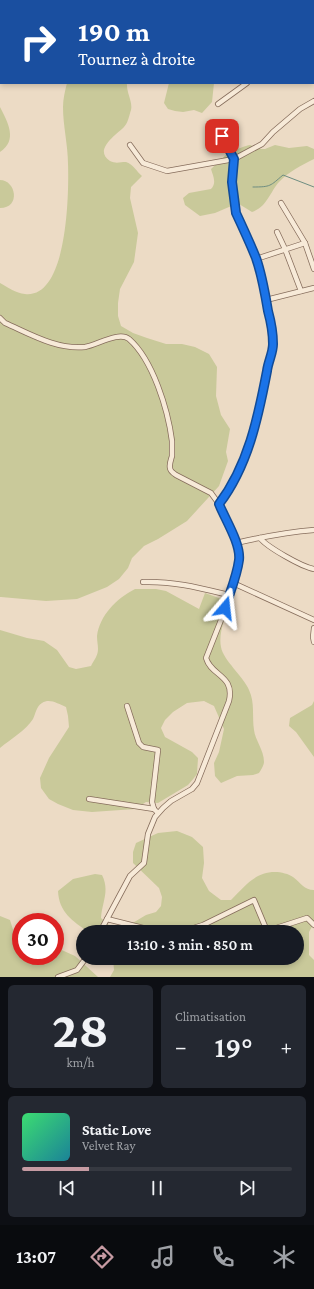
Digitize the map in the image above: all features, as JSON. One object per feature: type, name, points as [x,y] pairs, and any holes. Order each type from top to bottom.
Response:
[{"type":"street","points":[[218,104],[246,84]]},
{"type":"street","points":[[130,145],[143,163],[167,171],[234,159],[262,144],[273,132],[300,110],[314,101]]},
{"type":"street","points":[[217,126],[234,159],[232,182],[236,213],[256,259],[271,324],[273,346],[268,362],[257,420],[246,453],[238,473],[219,504]]},
{"type":"street","points":[[281,203],[286,209],[305,243],[314,269]]},
{"type":"street","points":[[277,232],[301,291]]},
{"type":"street","points":[[256,259],[305,243]]},
{"type":"street","points":[[266,300],[314,288]]},
{"type":"street","points":[[0,318],[5,323],[59,346],[86,347],[122,336],[128,338],[150,368],[160,390],[170,431],[172,447],[170,468],[172,472],[211,493],[219,504],[236,543],[239,559],[221,620],[206,658],[207,663],[228,682],[230,689],[229,701],[195,786],[171,801],[158,813],[148,834],[145,860],[130,876],[104,925]]},
{"type":"street","points":[[236,543],[297,531],[314,530]]},
{"type":"street","points":[[260,538],[265,543],[297,563],[314,569]]},
{"type":"street","points":[[143,582],[163,581],[179,583],[229,595]]},
{"type":"street","points":[[233,583],[314,620]]},
{"type":"street","points":[[314,628],[314,642]]},
{"type":"street","points":[[127,706],[140,743],[143,747],[158,750],[152,802],[154,809],[158,813]]},
{"type":"street","points":[[89,799],[154,809]]},
{"type":"street","points":[[203,925],[254,900],[264,925]]},
{"type":"street","points":[[285,925],[307,918],[314,925]]},
{"type":"street","points":[[107,919],[131,925]]},
{"type":"street","points":[[58,977],[77,970],[81,965]]},
{"type":"green space","points":[[67,84],[127,84],[131,107],[128,119],[124,127],[108,143],[104,152],[105,157],[110,161],[116,163],[126,162],[133,166],[142,176],[131,187],[130,198],[138,233],[134,262],[120,289],[118,316],[121,326],[133,333],[166,344],[182,344],[195,347],[209,354],[217,367],[216,396],[221,415],[230,429],[226,452],[228,461],[219,486],[187,521],[144,546],[132,558],[128,568],[119,579],[107,587],[77,599],[46,601],[0,597],[0,283],[12,290],[25,294],[39,291],[50,280],[58,262],[63,241],[68,197],[68,157],[63,107]]},
{"type":"green space","points":[[169,84],[214,84],[212,102],[202,113],[194,110],[183,112],[175,111],[168,109],[164,103]]},
{"type":"green space","points":[[0,107],[10,131],[10,137],[9,142],[0,152]]},
{"type":"green space","points":[[250,145],[261,149],[275,145],[289,148],[307,146],[314,149],[314,159],[295,169],[283,178],[265,203],[257,210],[252,212],[239,204],[236,204],[215,213],[200,216],[185,205],[183,198],[189,193],[211,189],[213,187],[214,182],[211,169],[231,150]]},
{"type":"green space","points":[[0,180],[10,184],[14,194],[11,204],[7,207],[0,208]]},
{"type":"green space","points":[[135,589],[156,589],[166,591],[199,609],[205,593],[230,602],[221,630],[221,647],[225,657],[246,685],[251,695],[254,730],[263,753],[264,765],[259,773],[237,776],[221,783],[215,776],[214,763],[219,752],[224,729],[214,706],[204,701],[187,703],[173,712],[165,720],[161,728],[165,737],[192,752],[198,758],[197,774],[188,785],[158,803],[146,802],[135,809],[92,812],[73,810],[49,799],[41,788],[40,778],[49,758],[69,727],[66,707],[51,701],[42,703],[37,708],[33,719],[26,727],[0,748],[0,630],[27,638],[44,641],[57,650],[69,667],[76,669],[91,666],[96,658],[98,649],[97,636],[105,615],[115,603]]},
{"type":"green space","points":[[314,701],[314,757],[296,732],[289,726],[290,718],[312,705]]},
{"type":"green space","points":[[177,831],[192,837],[203,847],[204,863],[202,878],[209,891],[221,900],[231,900],[246,885],[262,874],[277,872],[287,874],[305,887],[314,890],[314,923],[309,932],[309,955],[314,960],[314,977],[110,977],[114,970],[114,965],[304,965],[304,925],[129,925],[146,915],[156,912],[161,906],[162,897],[159,888],[133,863],[133,852],[136,843],[158,833]]},
{"type":"green space","points":[[95,874],[102,875],[105,886],[105,896],[101,918],[109,925],[78,925],[64,910],[61,905],[58,891],[73,879]]},
{"type":"green space","points":[[0,916],[10,920],[12,926],[12,965],[64,965],[64,951],[76,957],[76,965],[85,965],[98,977],[0,977]]},
{"type":"waterway","points":[[253,187],[270,185],[283,175],[314,187]]},
{"type":"route","points":[[222,136],[234,159],[232,182],[236,213],[256,259],[265,290],[273,346],[268,362],[257,420],[246,453],[238,473],[219,504],[236,543],[239,555],[236,572],[225,608]]}]
